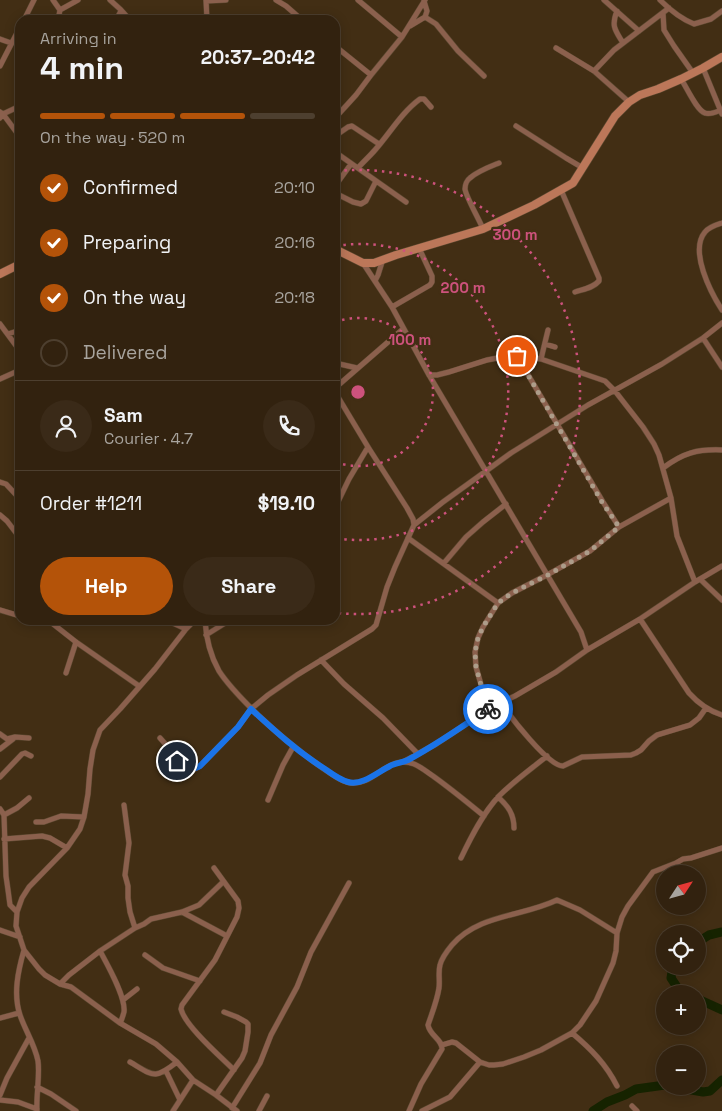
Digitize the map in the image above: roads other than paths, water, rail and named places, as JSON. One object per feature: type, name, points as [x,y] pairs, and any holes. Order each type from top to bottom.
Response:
[{"type":"street","points":[[26,15],[34,0]]},
{"type":"street","points":[[53,0],[60,10],[59,15]]},
{"type":"street","points":[[60,10],[78,0]]},
{"type":"street","points":[[110,0],[125,15]]},
{"type":"street","points":[[208,15],[206,0],[226,0]]},
{"type":"street","points":[[276,0],[296,15]]},
{"type":"street","points":[[358,0],[402,37]]},
{"type":"street","points":[[604,0],[639,31]]},
{"type":"street","points":[[660,0],[668,8],[694,24],[711,19],[722,11]]},
{"type":"street","points":[[410,26],[425,17],[427,11],[424,1]]},
{"type":"street","points":[[340,113],[351,102],[402,37],[424,1]]},
{"type":"street","points":[[594,71],[623,43],[668,8]]},
{"type":"street","points":[[119,15],[121,11]]},
{"type":"street","points":[[617,11],[614,26],[623,43]]},
{"type":"street","points":[[663,13],[664,30],[693,73]]},
{"type":"street","points":[[425,17],[436,24],[458,51],[484,76]]},
{"type":"street","points":[[0,66],[15,35]]},
{"type":"street","points":[[0,39],[11,42]]},
{"type":"street","points":[[556,48],[594,71],[629,102]]},
{"type":"street","points":[[340,51],[371,75]]},
{"type":"street","points":[[340,251],[363,262],[374,263],[483,230],[534,205],[573,182],[615,116],[629,102],[640,94],[681,79],[722,57]]},
{"type":"street","points":[[681,79],[700,111],[706,114],[721,112],[703,68]]},
{"type":"street","points":[[358,168],[416,102],[424,99],[431,107]]},
{"type":"street","points":[[15,108],[1,115],[15,131]]},
{"type":"street","points":[[340,133],[352,126],[379,144]]},
{"type":"street","points":[[516,126],[583,168]]},
{"type":"street","points":[[340,156],[406,202]]},
{"type":"street","points":[[483,230],[465,188],[466,182],[478,173],[499,163]]},
{"type":"street","points":[[340,180],[352,164]]},
{"type":"street","points":[[340,196],[361,204],[366,201],[376,180]]},
{"type":"street","points":[[561,190],[599,278],[599,281],[589,289],[575,292]]},
{"type":"street","points":[[722,223],[704,233],[699,242],[700,260],[705,280],[722,310]]},
{"type":"street","points":[[392,307],[432,282],[432,276],[419,248]]},
{"type":"street","points":[[375,282],[383,259]]},
{"type":"street","points":[[363,262],[392,307],[429,375],[581,632],[587,650]]},
{"type":"street","points":[[0,274],[15,266]]},
{"type":"street","points":[[0,324],[15,344]]},
{"type":"street","points":[[160,738],[177,761],[187,769],[193,770],[200,766],[238,727],[251,709],[268,695],[376,625],[387,587],[414,525],[512,453],[588,405],[662,364],[722,324]]},
{"type":"street","points":[[340,383],[403,329]]},
{"type":"street","points":[[541,359],[548,330]]},
{"type":"street","points":[[8,334],[15,332]]},
{"type":"street","points":[[703,338],[722,367]]},
{"type":"street","points":[[545,344],[555,347]]},
{"type":"street","points":[[429,375],[449,372],[487,360],[517,356],[541,359],[605,381],[615,391],[654,444],[672,498],[677,536],[698,580],[722,600]]},
{"type":"street","points":[[517,356],[602,502],[619,527]]},
{"type":"street","points":[[340,365],[357,368]]},
{"type":"street","points":[[0,380],[15,372]]},
{"type":"street","points":[[340,400],[407,508],[414,525]]},
{"type":"street","points":[[340,498],[368,447]]},
{"type":"street","points":[[663,468],[681,456],[690,453],[722,450]]},
{"type":"street","points":[[0,482],[6,484],[15,494]]},
{"type":"street","points":[[672,498],[619,527],[590,551],[512,593],[498,603],[478,638],[475,652],[476,667],[487,701],[498,704],[527,736],[560,766],[582,757],[636,754],[657,735],[690,725],[699,718],[706,708]]},
{"type":"street","points":[[444,563],[466,537],[506,504]]},
{"type":"street","points":[[0,515],[15,531]]},
{"type":"street","points":[[408,538],[498,603]]},
{"type":"street","points":[[205,625],[206,635],[212,655],[220,671],[235,692],[251,709],[292,746],[336,777],[349,783],[358,782],[395,763],[405,761],[436,744],[498,704],[556,672],[587,650],[640,619],[722,566]]},
{"type":"street","points":[[0,610],[15,614]]},
{"type":"street","points":[[640,619],[689,693],[697,702],[722,715]]},
{"type":"street","points":[[54,625],[139,686]]},
{"type":"street","points":[[177,625],[186,629]]},
{"type":"street","points":[[190,625],[120,709],[100,730],[93,750],[88,794],[80,829],[67,848],[29,887],[22,898],[17,912],[16,926],[24,950],[38,969],[45,975],[60,984],[71,987],[120,1023],[156,1044],[177,1062],[192,1080],[234,1109],[260,1063],[271,1035],[297,988],[311,952],[349,883]]},
{"type":"street","points":[[206,635],[222,625]]},
{"type":"street","points":[[66,673],[76,642]]},
{"type":"street","points":[[321,660],[418,754]]},
{"type":"street","points":[[0,734],[7,739],[15,737],[29,738]]},
{"type":"street","points":[[0,749],[15,737]]},
{"type":"street","points":[[268,800],[292,746]]},
{"type":"street","points":[[0,777],[22,754],[25,753],[31,756]]},
{"type":"street","points":[[461,858],[484,816],[498,797],[547,756]]},
{"type":"street","points":[[405,761],[416,765],[484,816]]},
{"type":"street","points":[[498,797],[509,807],[514,819],[514,828]]},
{"type":"street","points":[[4,815],[17,808],[28,798]]},
{"type":"street","points":[[124,805],[129,843],[125,875],[130,912],[135,928]]},
{"type":"street","points":[[0,809],[4,815],[6,876],[9,902],[17,912]]},
{"type":"street","points":[[36,822],[44,822],[61,816],[84,817]]},
{"type":"street","points":[[4,839],[42,836],[50,838],[67,848]]},
{"type":"street","points":[[442,1045],[452,1042],[456,1043],[480,1062],[489,1065],[503,1064],[541,1050],[572,1033],[592,1007],[609,974],[616,951],[617,933],[622,917],[653,872],[676,863],[683,858],[691,858],[722,848]]},
{"type":"street","points":[[214,868],[238,901],[237,917],[215,960],[181,1007],[181,1012],[184,1019],[234,1070]]},
{"type":"street","points":[[60,984],[100,951],[135,928],[151,919],[182,912],[199,905],[223,882]]},
{"type":"street","points":[[409,1111],[420,1084],[442,1049],[441,1042],[432,1034],[428,1025],[439,987],[440,966],[449,948],[457,939],[465,933],[493,920],[557,900],[580,910],[617,933]]},
{"type":"street","points":[[182,912],[227,936]]},
{"type":"street","points":[[0,930],[20,937]]},
{"type":"street","points":[[0,1100],[18,1102],[37,1110],[38,1063],[19,1013],[17,993],[18,977],[24,950]]},
{"type":"street","points":[[100,951],[123,1000],[124,1012],[120,1023]]},
{"type":"street","points":[[145,955],[163,968],[200,980]]},
{"type":"street","points":[[123,1000],[137,989]]},
{"type":"street","points":[[216,1095],[242,1058],[248,1032],[248,1024],[224,1012]]},
{"type":"street","points":[[0,1018],[19,1013]]},
{"type":"street","points":[[572,1033],[598,1057],[617,1086]]},
{"type":"street","points":[[0,1095],[14,1064],[29,1038]]},
{"type":"street","points":[[130,1062],[151,1074],[158,1075],[177,1062]]},
{"type":"street","points":[[422,1111],[450,1097],[480,1062]]},
{"type":"street","points":[[166,1071],[180,1100]]},
{"type":"street","points":[[173,1111],[192,1080]]},
{"type":"street","points":[[37,1087],[52,1094],[76,1111]]},
{"type":"street","points":[[260,1111],[267,1096]]},
{"type":"street","points":[[632,1106],[637,1111]]},
{"type":"waterway","points":[[706,937],[722,932]]},
{"type":"waterway","points":[[672,975],[671,978],[676,985]]},
{"type":"waterway","points":[[706,1003],[722,1010]]},
{"type":"waterway","points":[[706,1092],[710,1091],[722,1080]]},
{"type":"waterway","points":[[593,1111],[607,1102],[636,1089],[656,1086]]}]
